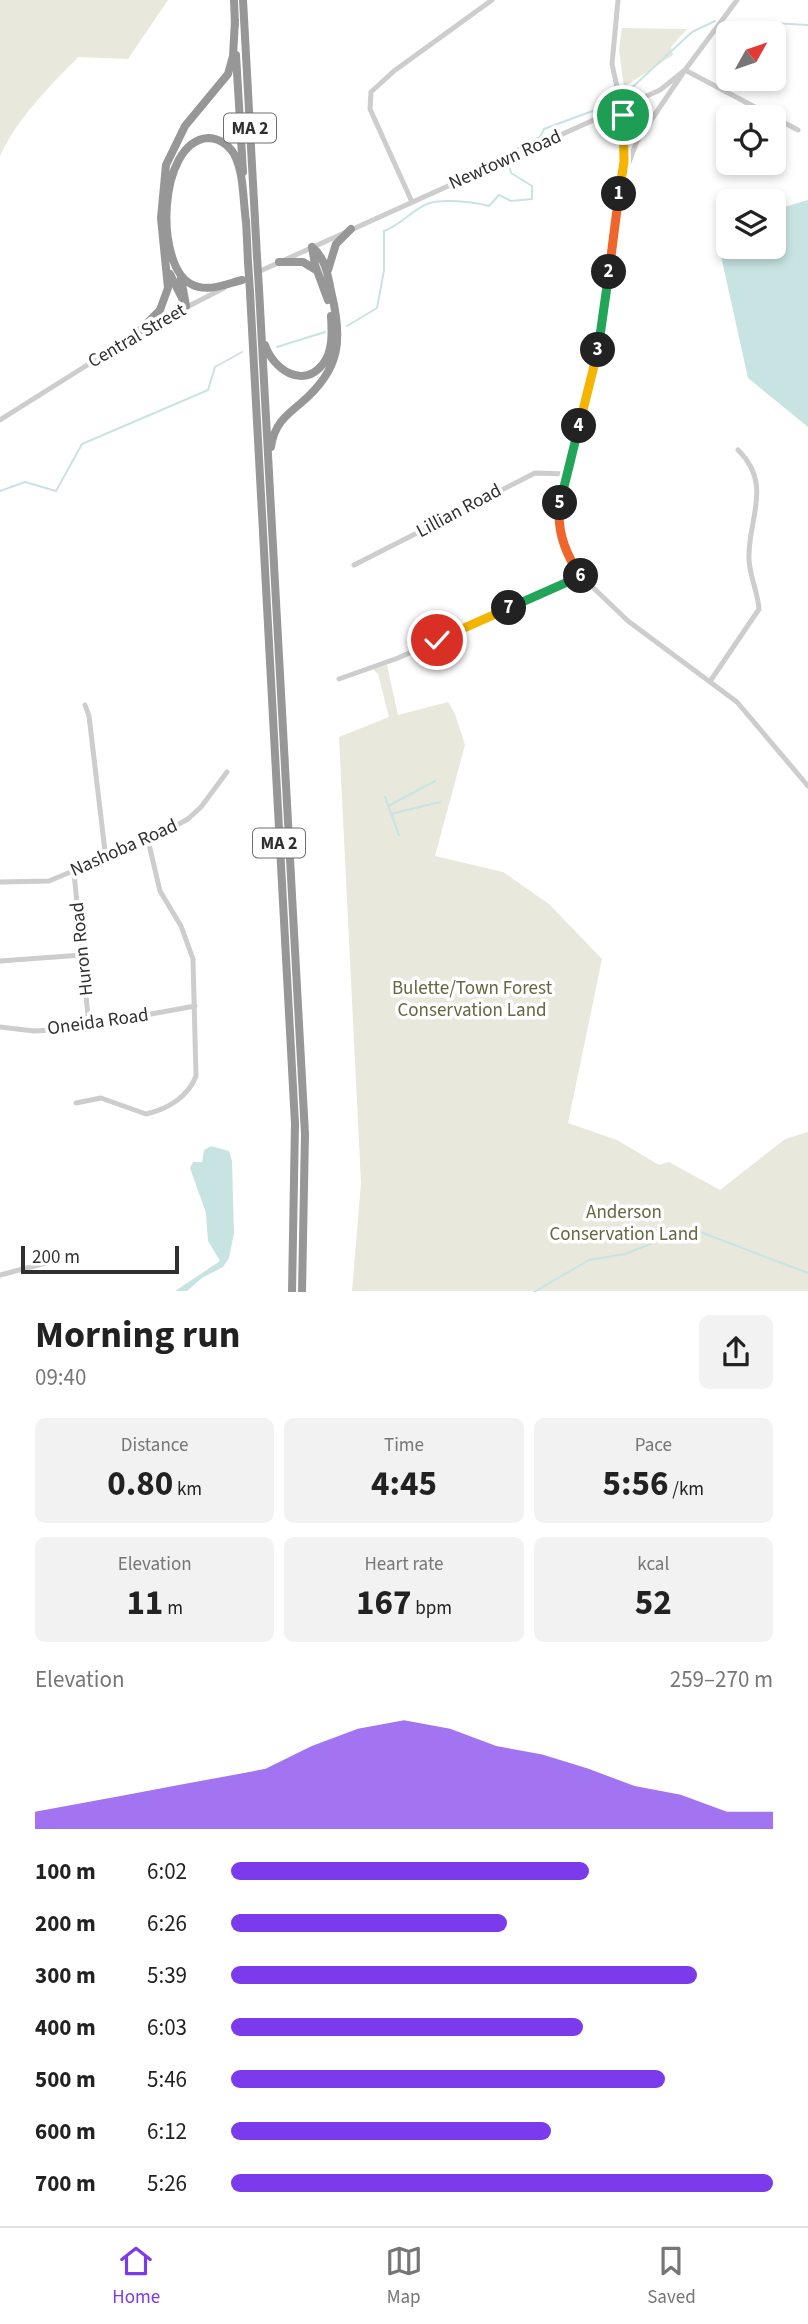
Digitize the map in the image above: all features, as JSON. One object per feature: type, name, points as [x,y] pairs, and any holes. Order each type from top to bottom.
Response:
[{"type":"highway","name":"MA 2","points":[[234,0],[295,1124],[292,1292]]},
{"type":"highway","name":"MA 2","points":[[243,0],[305,1133],[302,1292]]},
{"type":"highway","points":[[135,335],[164,302],[168,288],[161,205],[166,165],[185,126],[228,74],[233,56],[235,20]]},
{"type":"highway","points":[[186,306],[170,241],[167,197],[173,172],[189,145],[210,138],[219,140],[231,150],[238,164],[246,222]]},
{"type":"highway","points":[[329,280],[332,251],[351,229]]},
{"type":"highway","points":[[262,335],[274,363],[285,372],[307,375],[323,365],[330,349],[331,321],[327,294],[312,247]]},
{"type":"highway","points":[[268,463],[279,423],[319,387],[335,358],[338,333],[329,280],[323,261],[312,247]]},
{"type":"highway","points":[[279,262],[303,262],[318,272]]},
{"type":"highway","points":[[166,264],[175,288],[186,306]]},
{"type":"highway","points":[[180,273],[188,284],[203,288],[242,280]]},
{"type":"street","points":[[412,202],[370,108],[371,92],[394,71],[492,0]]},
{"type":"street","points":[[618,0],[612,64],[622,108],[622,181],[600,339],[559,518],[565,552],[581,576],[628,621],[711,680],[755,720],[808,786]]},
{"type":"street","name":"Newtown Road","points":[[279,262],[660,90],[685,70],[737,0]]},
{"type":"street","points":[[622,181],[637,141],[685,70],[798,130]]},
{"type":"street","name":"Central Street","points":[[0,420],[186,306],[279,262]]},
{"type":"street","points":[[711,680],[758,609],[749,552],[756,521],[757,489],[751,465],[738,450]]},
{"type":"street","name":"Lillian Road","points":[[354,565],[535,473],[568,474]]},
{"type":"street","points":[[339,678],[398,658],[581,576]]},
{"type":"street","points":[[85,705],[89,716],[106,860]]},
{"type":"street","name":"Nashoba Road","points":[[0,882],[49,881],[148,841],[188,819],[214,793],[227,772]]},
{"type":"street","points":[[76,1103],[101,1098],[146,1114],[176,1102],[193,1085],[196,1076],[194,959],[189,942],[160,891],[148,841]]},
{"type":"street","name":"Huron Road","points":[[74,873],[89,1026]]},
{"type":"street","points":[[0,961],[82,955]]},
{"type":"street","name":"Oneida Road","points":[[0,1027],[34,1031],[89,1026],[195,1006]]},
{"type":"street","points":[[0,1275],[46,1263]]},
{"type":"green space","points":[[0,0],[168,0],[128,59],[78,57],[25,115],[0,156]]},
{"type":"green space","points":[[622,28],[687,29],[671,47],[673,55],[624,87],[619,50]]},
{"type":"green space","name":"Bulette/Town Forest Conservation Land","points":[[387,665],[398,715],[448,702],[465,745],[435,856],[503,872],[549,904],[602,959],[568,1123],[617,1140],[659,1165],[669,1162],[720,1190],[785,1139],[808,1132],[808,1291],[352,1291],[361,1183],[339,737],[389,717],[378,674],[373,669]]},
{"type":"water","points":[[808,200],[808,427],[748,378],[722,259],[786,259],[786,206]]},
{"type":"water","points":[[211,1146],[229,1151],[232,1161],[234,1233],[229,1258],[223,1267],[202,1278],[187,1291],[175,1291],[220,1261],[208,1241],[206,1213],[190,1168],[193,1162],[202,1162],[204,1150]]},
{"type":"waterway","points":[[625,94],[692,32],[715,21]]},
{"type":"waterway","points":[[786,24],[808,25]]},
{"type":"waterway","points":[[507,154],[540,137],[544,129],[606,106],[615,98]]},
{"type":"waterway","points":[[347,326],[377,308],[384,270],[384,231],[433,202],[458,201],[489,206],[499,195],[511,201],[532,199],[532,186],[511,173],[509,164]]},
{"type":"waterway","points":[[277,347],[325,332]]},
{"type":"waterway","points":[[0,491],[25,482],[56,491],[82,444],[208,390],[215,367],[242,352]]},
{"type":"waterway","points":[[388,806],[435,781]]},
{"type":"waterway","points":[[385,797],[399,835]]},
{"type":"waterway","points":[[391,814],[440,802]]},
{"type":"waterway","points":[[534,1292],[589,1260],[625,1254],[676,1234],[695,1230],[808,1273]]},
{"type":"route","points":[[437,640],[581,576],[565,552],[559,512],[603,322],[624,162],[623,115]]},
{"type":"park label","name":"Anderson Conservation Land","points":[[624,1223]]}]
